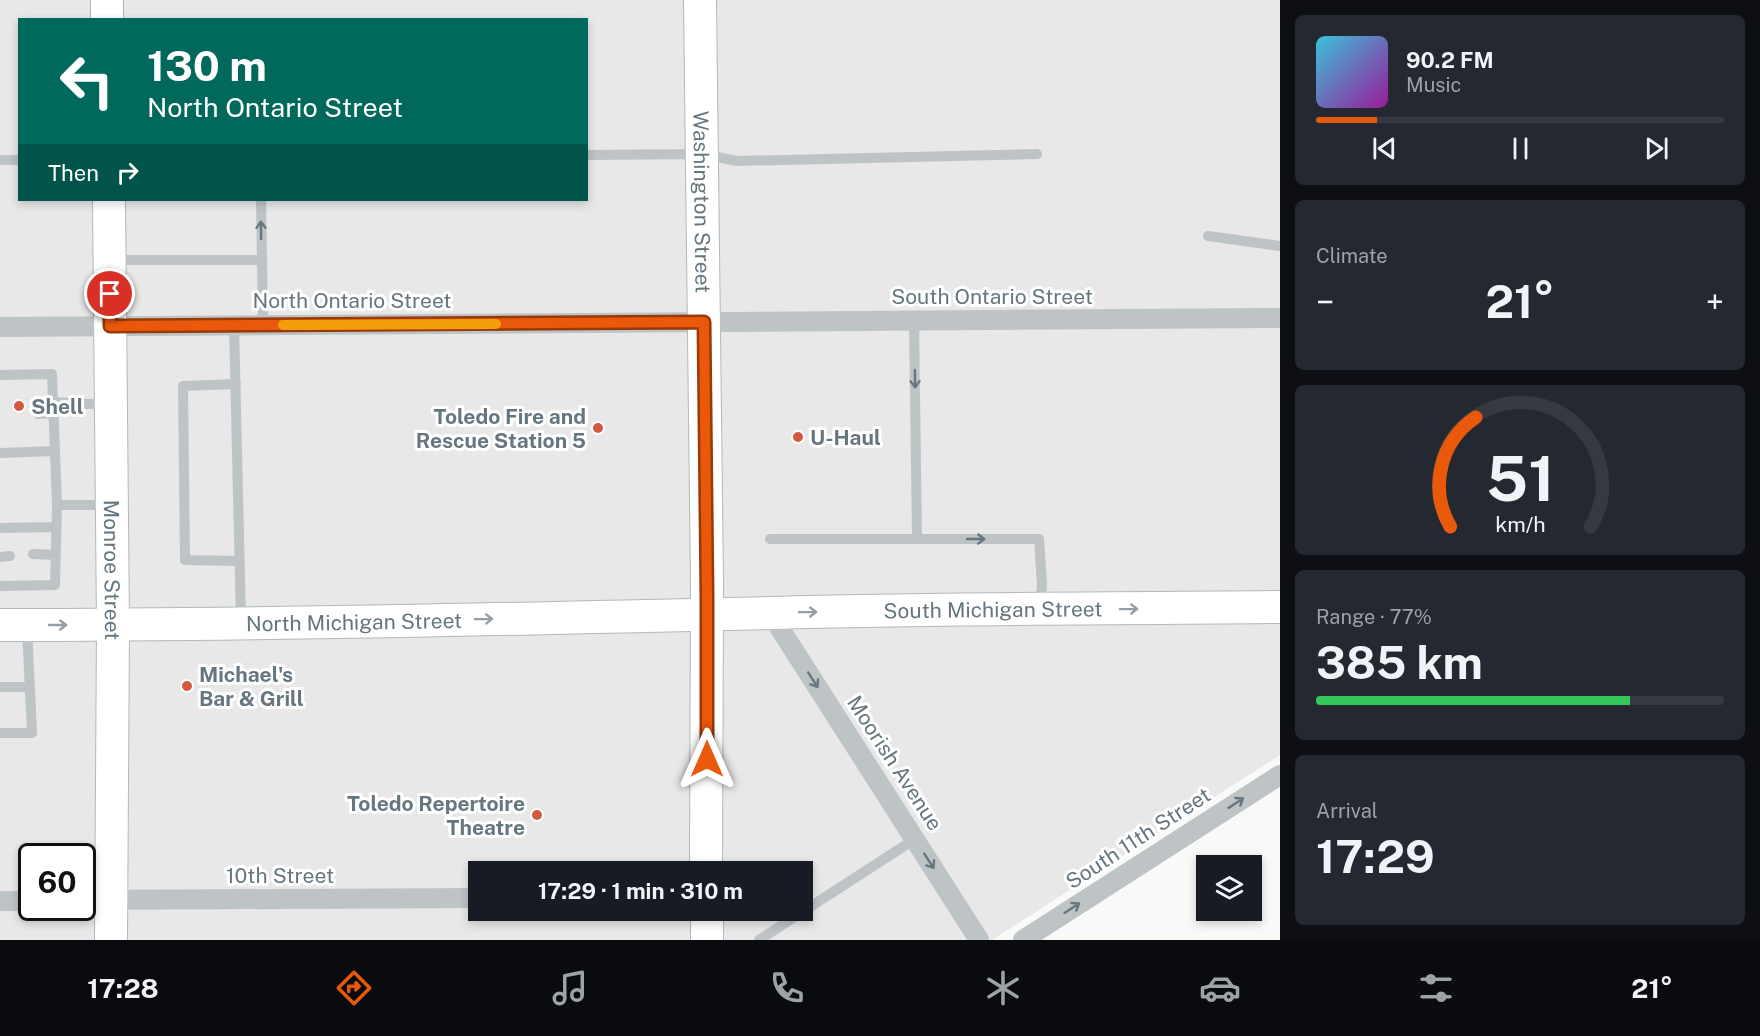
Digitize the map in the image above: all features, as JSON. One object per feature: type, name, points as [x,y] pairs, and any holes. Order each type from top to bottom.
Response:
[{"type":"main road","points":[[107,0],[107,18]]},
{"type":"main road","name":"Washington Street","points":[[700,0],[707,615],[706,861]]},
{"type":"main road","name":"Monroe Street","points":[[110,201],[113,625],[97,900],[111,940]]},
{"type":"main road","name":"South Michigan Street","points":[[707,615],[1280,607]]},
{"type":"main road","name":"North Michigan Street","points":[[14,625],[707,615]]},
{"type":"main road","points":[[706,921],[707,940]]},
{"type":"street","name":"South Ontario Street","points":[[704,322],[1280,318]]},
{"type":"street","name":"North Ontario Street","points":[[0,327],[704,322]]},
{"type":"street","name":"Moorish Avenue","points":[[770,613],[979,940]]},
{"type":"street","name":"South 11th Street","points":[[1035,937],[1280,775]]},
{"type":"street","name":"10th Street","points":[[97,900],[468,898]]},
{"type":"street","points":[[0,901],[18,901]]},
{"type":"lane","points":[[588,154],[702,154],[737,161],[1037,154]]},
{"type":"lane","points":[[0,160],[18,160]]},
{"type":"lane","points":[[261,201],[263,326]]},
{"type":"lane","points":[[1208,236],[1280,246]]},
{"type":"lane","points":[[110,260],[262,260]]},
{"type":"lane","points":[[914,320],[917,539]]},
{"type":"lane","points":[[234,325],[241,623]]},
{"type":"lane","points":[[0,375],[52,374],[57,505],[55,585],[0,586]]},
{"type":"lane","points":[[236,384],[183,386],[185,549],[186,560],[240,561]]},
{"type":"lane","points":[[38,414],[53,408],[111,405]]},
{"type":"lane","points":[[0,453],[55,451]]},
{"type":"lane","points":[[57,505],[112,506]]},
{"type":"lane","points":[[0,528],[56,527]]},
{"type":"lane","points":[[770,539],[1039,539],[1040,610]]},
{"type":"lane","points":[[33,554],[56,555]]},
{"type":"lane","points":[[0,733],[32,733],[30,687],[14,625]]},
{"type":"lane","points":[[0,687],[30,687]]},
{"type":"lane","points":[[759,940],[915,839]]},
{"type":"shaded area","points":[[0,0],[1280,0],[1280,755],[992,940],[0,940]]},
{"type":"slow traffic","points":[[283,325],[496,324]]},
{"type":"place","name":"Shell","points":[[19,406]]},
{"type":"place","name":"Toledo Fire and Rescue Station 5","points":[[598,428]]},
{"type":"place","name":"U-Haul","points":[[798,437]]},
{"type":"place","name":"Michael's Bar & Grill","points":[[187,686]]},
{"type":"place","name":"Toledo Repertoire Theatre","points":[[537,815]]},
{"type":"route","points":[[110,294],[110,326],[704,322],[707,759]]}]
